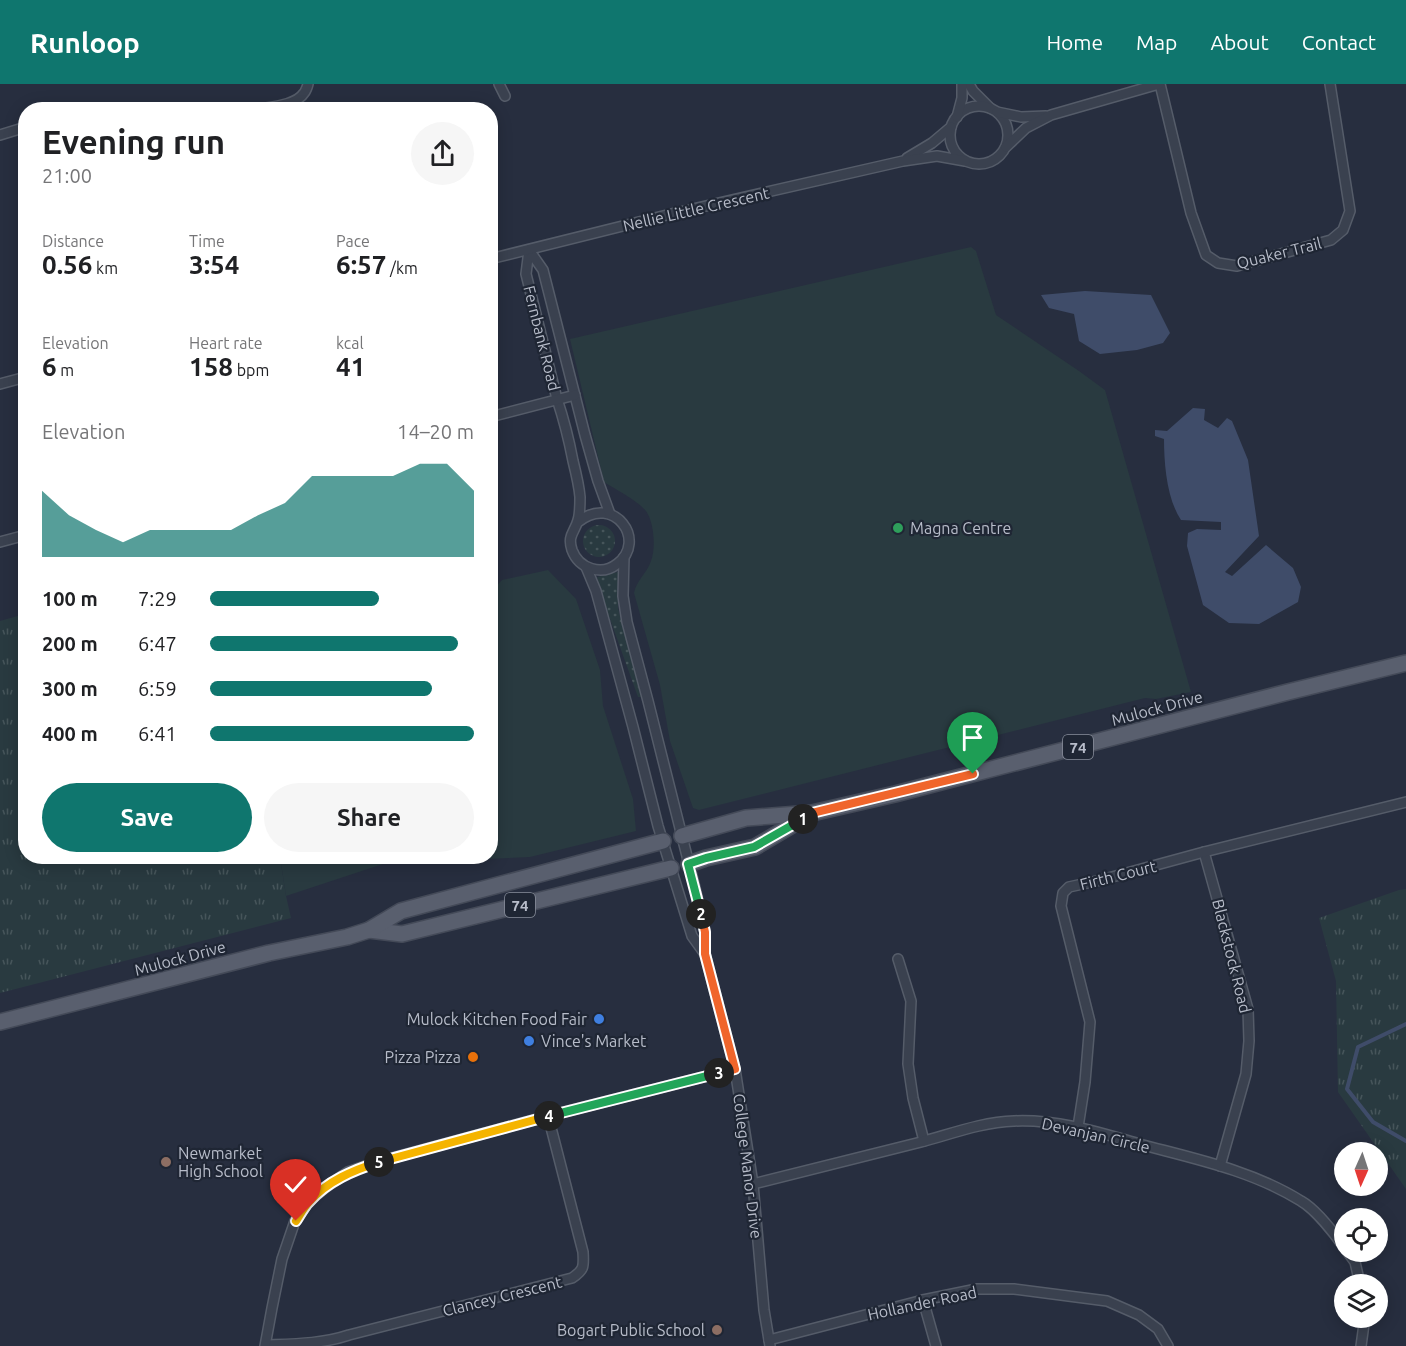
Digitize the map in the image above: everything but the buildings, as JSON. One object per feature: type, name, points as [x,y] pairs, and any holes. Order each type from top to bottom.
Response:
[{"type":"main road","name":"Mulock Drive","points":[[682,836],[746,818],[812,813],[962,777],[1406,663]]},
{"type":"main road","name":"Mulock Drive","points":[[688,864],[754,847],[812,813]]},
{"type":"main road","name":"Mulock Drive","points":[[0,1022],[269,953],[369,930],[400,911],[663,841]]},
{"type":"main road","name":"Mulock Drive","points":[[369,930],[402,934],[671,868]]},
{"type":"street","points":[[289,102],[304,94],[308,84]]},
{"type":"street","points":[[499,84],[505,96]]},
{"type":"street","points":[[962,84],[962,98],[957,117],[951,127],[952,145],[965,161],[987,164],[1000,156],[1006,147],[1008,129],[1004,120],[973,91],[969,84]]},
{"type":"street","name":"Quaker Trail","points":[[1006,147],[1026,128],[1051,115],[1160,84],[1191,213],[1206,255],[1218,263],[1237,266],[1331,240],[1343,230],[1350,211],[1330,84]]},
{"type":"street","points":[[957,117],[970,108],[979,106],[993,110]]},
{"type":"street","name":"Quaker Trail","points":[[993,110],[1020,117],[1051,115]]},
{"type":"street","name":"Nellie Little Crescent","points":[[903,161],[932,143],[951,127]]},
{"type":"street","points":[[0,135],[18,129]]},
{"type":"street","name":"Nellie Little Crescent","points":[[498,257],[671,214],[903,161],[937,156],[965,161]]},
{"type":"street","name":"Fernbank Road","points":[[529,250],[543,270],[574,395],[598,481],[610,514]]},
{"type":"street","name":"Fernbank Road","points":[[529,250],[526,274],[579,486],[578,522]]},
{"type":"street","points":[[0,384],[18,379]]},
{"type":"street","points":[[498,415],[574,395]]},
{"type":"street","points":[[602,512],[610,514],[617,518],[627,530],[629,545],[619,564],[603,570],[594,570],[586,567],[576,558],[571,544],[573,529],[585,516],[602,512]]},
{"type":"street","points":[[0,542],[18,537]]},
{"type":"street","points":[[624,557],[623,596],[627,622],[682,836]]},
{"type":"street","points":[[586,567],[596,591],[671,868]]},
{"type":"street","name":"Firth Court","points":[[1078,1127],[1085,1082],[1090,1022],[1061,906],[1064,893],[1069,887],[1406,802]]},
{"type":"street","name":"College Manor Drive","points":[[682,836],[705,932],[705,954],[735,1069],[753,1184],[769,1343]]},
{"type":"street","name":"Blackstock Road","points":[[1204,852],[1248,1009],[1249,1041],[1246,1074],[1220,1166]]},
{"type":"street","name":"College Manor Drive","points":[[671,868],[692,936],[705,954]]},
{"type":"street","points":[[898,959],[911,1001],[908,1064],[913,1098],[924,1141]]},
{"type":"street","points":[[266,1345],[282,1259],[296,1221],[309,1201],[348,1172],[377,1162],[549,1116],[735,1069]]},
{"type":"street","name":"Clancey Crescent","points":[[266,1345],[304,1344],[333,1340],[572,1278],[581,1272],[584,1263],[583,1252],[549,1116]]},
{"type":"street","name":"Devanjan Circle","points":[[753,1184],[974,1127],[1012,1121],[1038,1121],[1078,1127],[1220,1166],[1262,1181],[1303,1202],[1334,1233]]},
{"type":"street","name":"Hollander Road","points":[[769,1343],[923,1300],[977,1289],[1014,1289],[1107,1300],[1139,1315],[1158,1329],[1168,1346]]},
{"type":"street","points":[[923,1300],[936,1346]]},
{"type":"street","points":[[1361,1346],[1363,1328]]},
{"type":"green space","name":"Magna Centre","points":[[971,247],[976,251],[996,315],[1105,390],[1191,692],[1156,699],[1145,698],[699,810],[693,808],[670,741],[660,685],[634,593],[653,556],[651,522],[642,507],[604,482],[570,339]]},
{"type":"green space","points":[[599,525],[610,530],[615,541],[610,552],[599,557],[588,552],[583,541],[588,530]]},
{"type":"green space","points":[[548,570],[576,599],[600,670],[603,706],[633,799],[636,831],[530,857],[498,858],[498,584],[502,580]]},
{"type":"green space","points":[[618,572],[620,574],[618,608],[641,697],[638,697],[597,577]]},
{"type":"green space","points":[[18,616],[18,864],[281,864],[291,918],[0,993],[0,621]]},
{"type":"green space","points":[[281,864],[383,864],[286,896]]},
{"type":"green space","points":[[1406,889],[1406,1189],[1388,1163],[1388,1142],[1373,1142],[1338,1092],[1336,981],[1319,918]]},
{"type":"water","points":[[1085,291],[1151,295],[1170,333],[1163,343],[1137,350],[1100,354],[1079,341],[1074,314],[1049,308],[1041,295]]},
{"type":"water","points":[[1193,408],[1205,409],[1204,420],[1218,428],[1227,418],[1232,421],[1248,460],[1259,536],[1225,572],[1232,576],[1266,545],[1293,568],[1301,587],[1298,602],[1259,624],[1229,623],[1203,605],[1187,546],[1188,533],[1197,529],[1221,530],[1221,522],[1181,520],[1169,492],[1164,439],[1155,436],[1155,430],[1167,431]]},
{"type":"waterway","points":[[1406,1024],[1358,1047],[1347,1089],[1373,1122],[1406,1141]]},
{"type":"place","name":"Magna Centre","points":[[898,528]]},
{"type":"place","name":"Mulock Kitchen Food Fair","points":[[599,1019]]},
{"type":"place","name":"Vince's Market","points":[[529,1041]]},
{"type":"place","name":"Pizza Pizza","points":[[473,1057]]},
{"type":"place","name":"Newmarket High School","points":[[166,1162]]},
{"type":"place","name":"Bogart Public School","points":[[717,1330]]},
{"type":"route","points":[[296,1221],[309,1201],[348,1172],[377,1162],[549,1116],[735,1069],[705,954],[705,932],[688,864],[754,847],[812,813],[973,774]]}]
